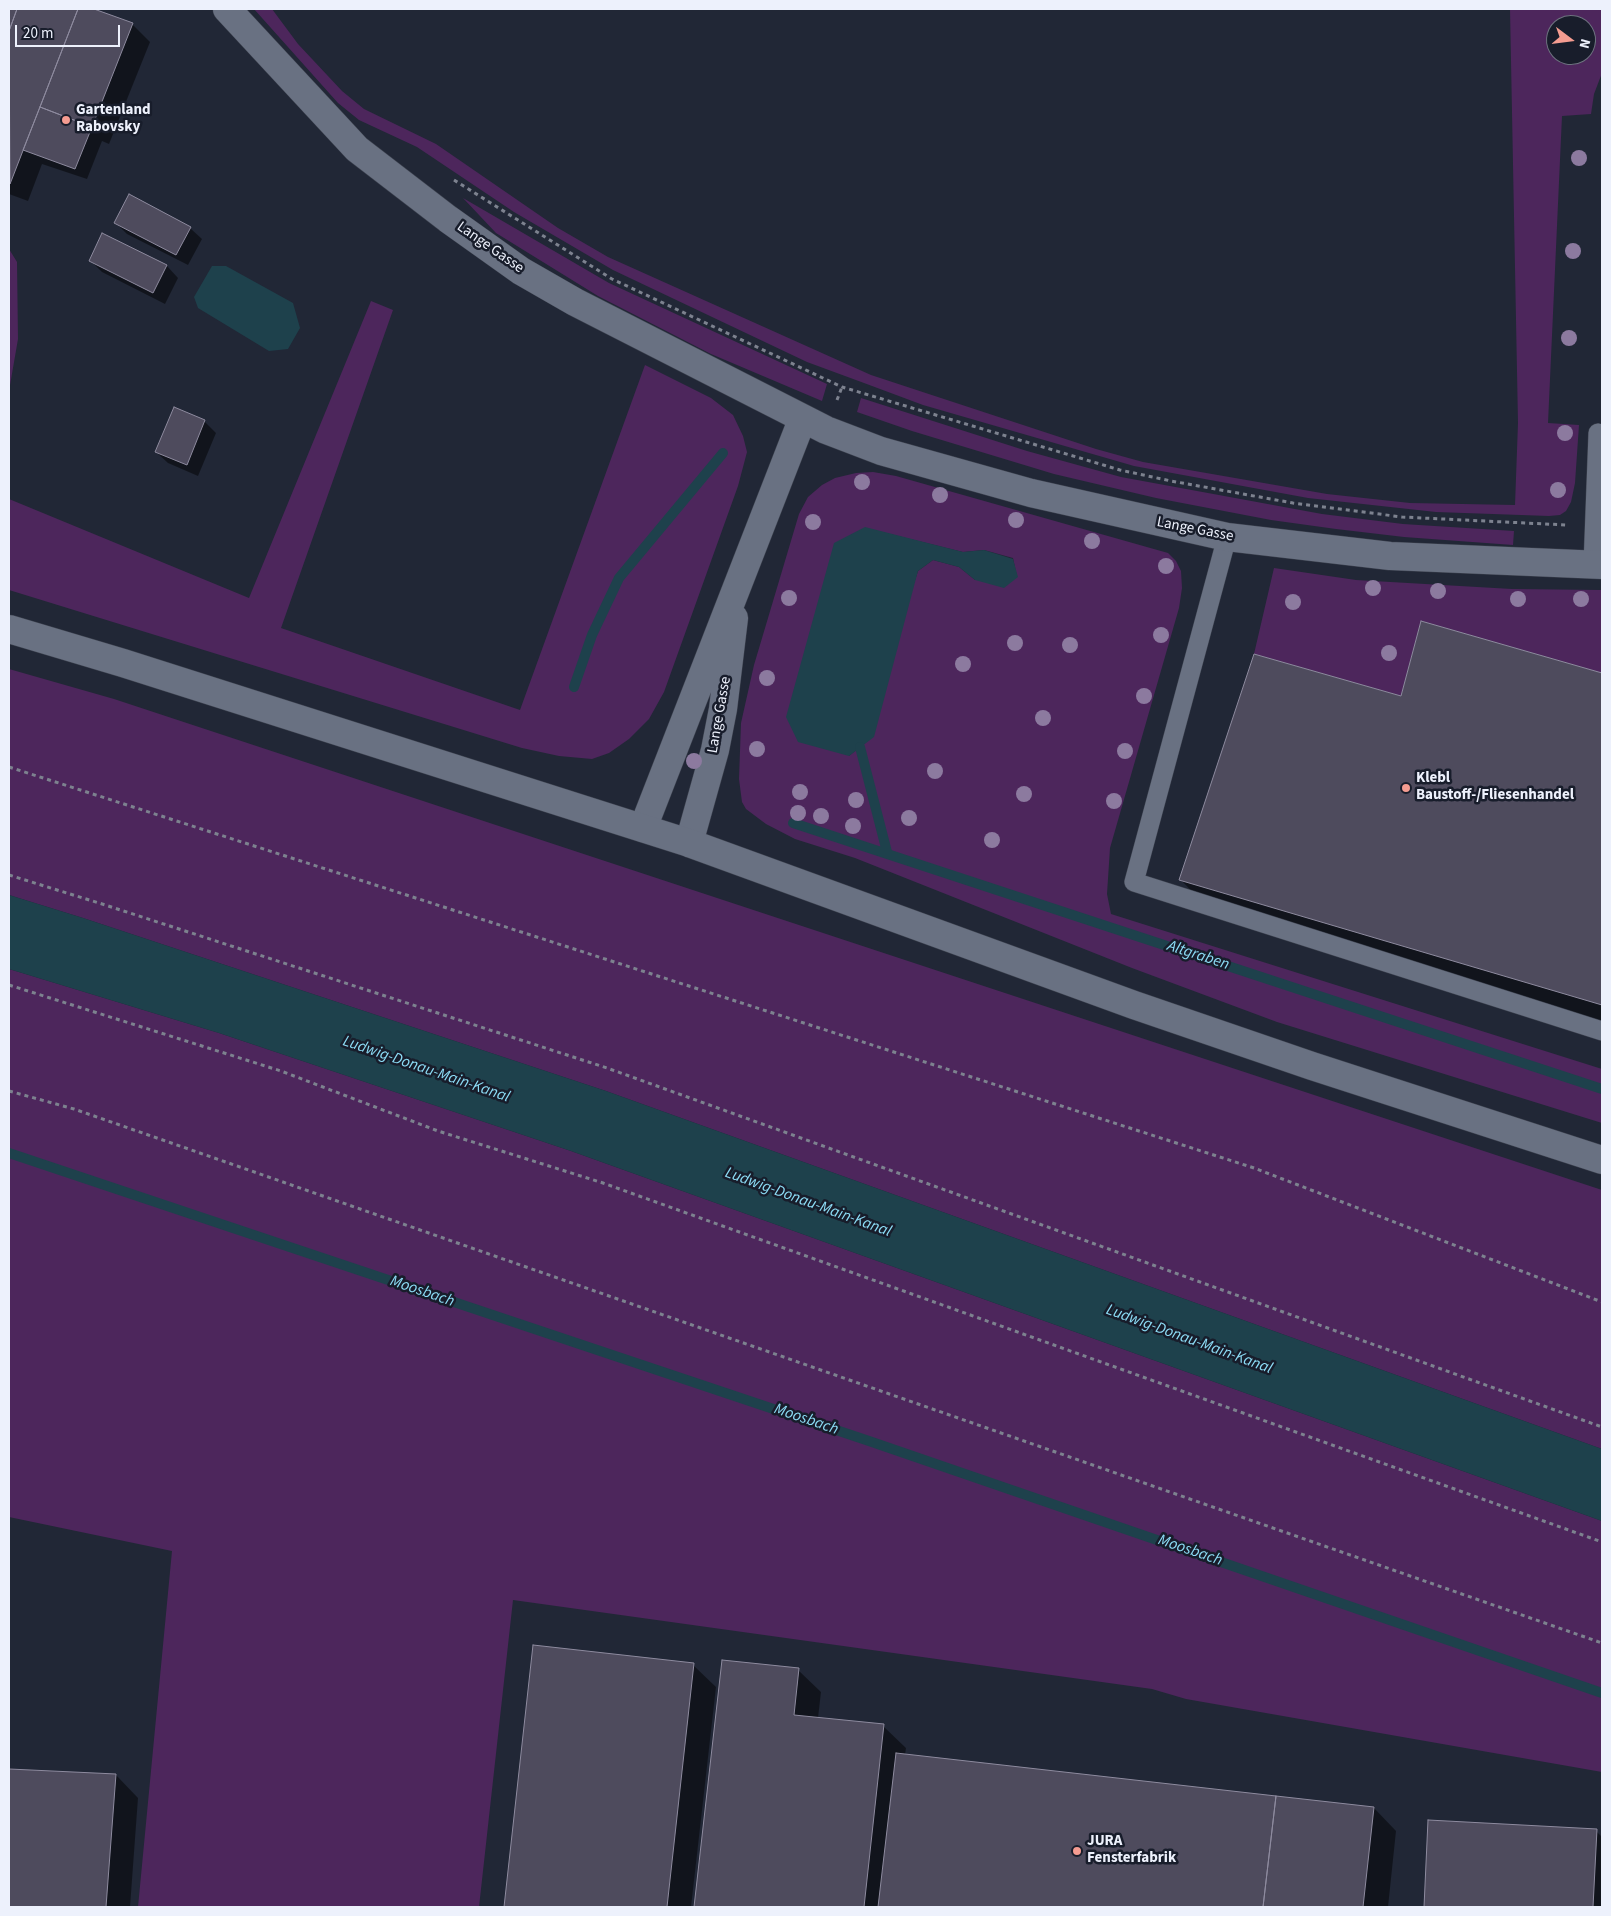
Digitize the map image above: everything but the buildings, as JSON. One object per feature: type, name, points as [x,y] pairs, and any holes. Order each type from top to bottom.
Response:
[{"type":"street","name":"Lange Gasse","points":[[227,9],[357,149],[456,225],[521,271],[575,302],[802,420],[881,451],[1031,494],[1227,537],[1390,556],[1597,565]]},
{"type":"street","name":"Lange Gasse","points":[[643,828],[802,420]]},
{"type":"street","name":"Lange Gasse","points":[[689,843],[708,777],[723,709],[737,584]]},
{"type":"street","points":[[9,629],[124,663],[689,843],[1134,1005],[1312,1066],[1602,1160]]},
{"type":"lane","points":[[1597,565],[1594,526],[1598,433]]},
{"type":"lane","points":[[1227,537],[1134,882],[1602,1031]]},
{"type":"path","points":[[453,180],[612,279],[842,387],[1120,470],[1180,483],[1293,503],[1402,517],[1594,526]]},
{"type":"path","points":[[9,767],[1254,1168],[1602,1302]]},
{"type":"path","points":[[9,875],[607,1068],[1602,1427]]},
{"type":"path","points":[[9,985],[281,1071],[438,1131],[612,1186],[1602,1542]]},
{"type":"path","points":[[9,1091],[93,1115],[1602,1643]]},
{"type":"shaded area","points":[[254,9],[272,9],[298,44],[342,91],[364,109],[436,144],[558,228],[608,257],[871,375],[1096,449],[1143,462],[1327,494],[1410,503],[1515,505],[1518,423],[1510,9],[1602,9],[1602,73],[1594,94],[1591,114],[1562,116],[1548,423],[1579,425],[1575,483],[1571,502],[1566,511],[1560,515],[1549,516],[1436,512],[1308,498],[1134,466],[923,405],[807,362],[613,270],[514,212],[417,147],[359,120],[338,103]]},
{"type":"shaded area","points":[[463,198],[609,283],[827,384],[822,401],[711,354],[598,296],[496,233]]},
{"type":"shaded area","points":[[9,249],[17,262],[18,339],[9,391]]},
{"type":"shaded area","points":[[371,301],[393,310],[281,628],[520,710],[645,365],[711,398],[733,415],[743,436],[747,452],[738,486],[664,692],[649,719],[629,739],[609,753],[592,759],[559,756],[522,748],[9,590],[9,499],[249,598]]},
{"type":"shaded area","points":[[861,398],[1027,451],[1121,477],[1322,514],[1403,524],[1514,531],[1513,545],[1404,537],[1336,529],[1271,520],[1156,498],[1054,474],[912,431],[857,412]]},
{"type":"shaded area","points":[[873,472],[896,476],[1168,553],[1176,561],[1181,571],[1182,588],[1179,608],[1110,848],[1107,894],[1111,914],[1602,1069],[1602,1123],[1277,1022],[1132,968],[855,858],[795,839],[766,824],[746,809],[742,802],[739,779],[741,723],[754,665],[799,514],[808,497],[822,485],[835,478],[856,473]],"holes":[[[865,528],[963,552],[984,550],[1013,558],[1017,577],[975,580],[959,567],[933,560],[918,571],[860,747],[849,756]]]},
{"type":"shaded area","points":[[1274,568],[1356,580],[1512,589],[1602,590],[1602,673],[1421,621],[1401,696],[1254,654]]},
{"type":"shaded area","points":[[9,669],[114,699],[1602,1190],[1602,1449],[606,1091],[9,895]]},
{"type":"shaded area","points":[[9,969],[219,1033],[571,1151],[1602,1521],[1602,1772],[1186,1699],[1152,1689],[513,1600],[479,1907],[138,1907],[172,1551],[9,1517]]},
{"type":"water","points":[[212,266],[226,266],[293,303],[300,328],[288,349],[269,351],[198,308],[194,297]]},
{"type":"water","points":[[865,527],[963,552],[984,550],[1013,559],[1018,577],[1004,588],[975,580],[959,567],[933,560],[918,571],[874,737],[849,756],[798,742],[786,717],[834,543]]},
{"type":"water","name":"Ludwig-Donau-Main-Kanal","points":[[9,895],[606,1091],[1602,1449],[1602,1521],[571,1151],[219,1033],[9,969]]},
{"type":"waterway","points":[[574,687],[592,635],[619,578],[723,453]]},
{"type":"waterway","points":[[860,747],[887,852]]},
{"type":"waterway","name":"Altgraben","points":[[793,823],[1602,1089]]},
{"type":"waterway","name":"Moosbach","points":[[9,1153],[869,1441],[1602,1693]]},
{"type":"place","name":"Gartenland Rabovsky","points":[[66,120]]},
{"type":"place","name":"Klebl Baustoff-/Fliesenhandel","points":[[1406,788]]},
{"type":"place","name":"JURA Fensterfabrik","points":[[1077,1851]]}]
